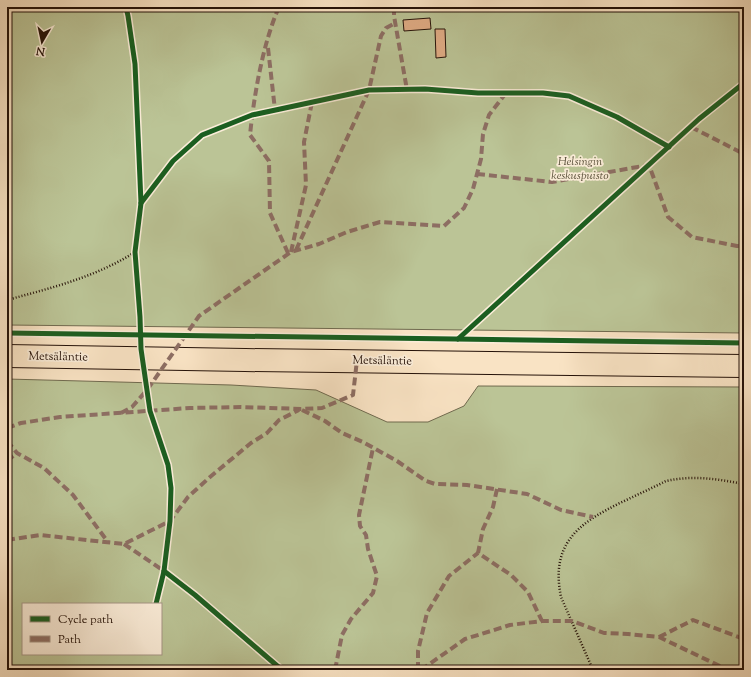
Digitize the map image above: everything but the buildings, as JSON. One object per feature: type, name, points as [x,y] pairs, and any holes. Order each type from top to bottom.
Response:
[{"type":"main road","name":"Metsäläntie","points":[[11,358],[744,366]]},
{"type":"path","points":[[135,258],[136,245]]},
{"type":"path","points":[[7,300],[68,284],[122,261],[135,252]]},
{"type":"path","points":[[593,670],[561,597],[558,584],[558,572],[563,550],[569,540],[578,529],[593,517],[666,481],[695,477],[712,478],[744,484]]},
{"type":"green space","name":"Helsingin keskuspuisto","points":[[7,7],[744,7],[744,333],[7,325]]},
{"type":"green space","points":[[7,379],[231,385],[316,390],[387,422],[428,422],[464,406],[478,386],[744,387],[744,670],[7,670]]},
{"type":"marked path","points":[[279,7],[268,37],[260,70],[250,135],[269,161],[270,213],[288,253]]},
{"type":"marked path","points":[[394,7],[394,16],[407,90]]},
{"type":"marked path","points":[[296,250],[369,90],[381,36],[386,28],[395,23]]},
{"type":"marked path","points":[[268,48],[275,110]]},
{"type":"marked path","points":[[121,413],[132,407],[147,390],[199,316],[291,252],[319,244],[347,232],[380,222],[444,226],[464,208],[473,189],[481,159],[483,134],[489,115],[506,93]]},
{"type":"marked path","points":[[291,252],[306,185],[304,142],[312,102]]},
{"type":"marked path","points":[[691,127],[744,154]]},
{"type":"marked path","points":[[477,174],[552,182],[649,165],[668,217],[692,237],[744,246]]},
{"type":"marked path","points":[[7,428],[21,423],[60,417],[190,408],[322,408],[353,395],[357,360]]},
{"type":"marked path","points":[[7,540],[40,535],[124,544],[170,521],[188,497],[210,477],[251,443],[267,433],[279,420],[299,410]]},
{"type":"marked path","points":[[302,410],[325,421],[342,433],[363,442],[397,461],[426,481],[435,484],[467,485],[527,494],[561,510],[593,517]]},
{"type":"marked path","points":[[7,441],[17,453],[44,468],[73,495],[108,542]]},
{"type":"marked path","points":[[335,670],[342,635],[351,619],[373,593],[377,576],[368,549],[366,535],[360,526],[359,515],[373,448]]},
{"type":"marked path","points":[[7,461],[17,453]]},
{"type":"marked path","points":[[497,489],[493,507],[483,529],[478,553],[511,575],[528,592],[542,621]]},
{"type":"marked path","points":[[124,544],[164,571]]},
{"type":"marked path","points":[[418,670],[418,651],[427,613],[449,576],[478,553]]},
{"type":"marked path","points":[[659,637],[693,620],[744,639]]},
{"type":"marked path","points":[[421,670],[465,639],[510,625],[542,621],[572,621],[604,633],[659,637],[728,670]]},
{"type":"cycle path","points":[[126,7],[135,64],[141,203],[135,252],[141,349],[150,411],[168,465],[171,488],[170,521],[164,571],[156,603]]},
{"type":"cycle path","points":[[458,339],[699,119],[744,83]]},
{"type":"cycle path","points":[[141,203],[173,161],[202,135],[252,115],[369,90],[425,89],[478,93],[543,93],[569,96],[617,117],[669,147]]},
{"type":"cycle path","points":[[7,333],[744,343]]},
{"type":"cycle path","points":[[164,571],[195,595],[282,670]]}]
